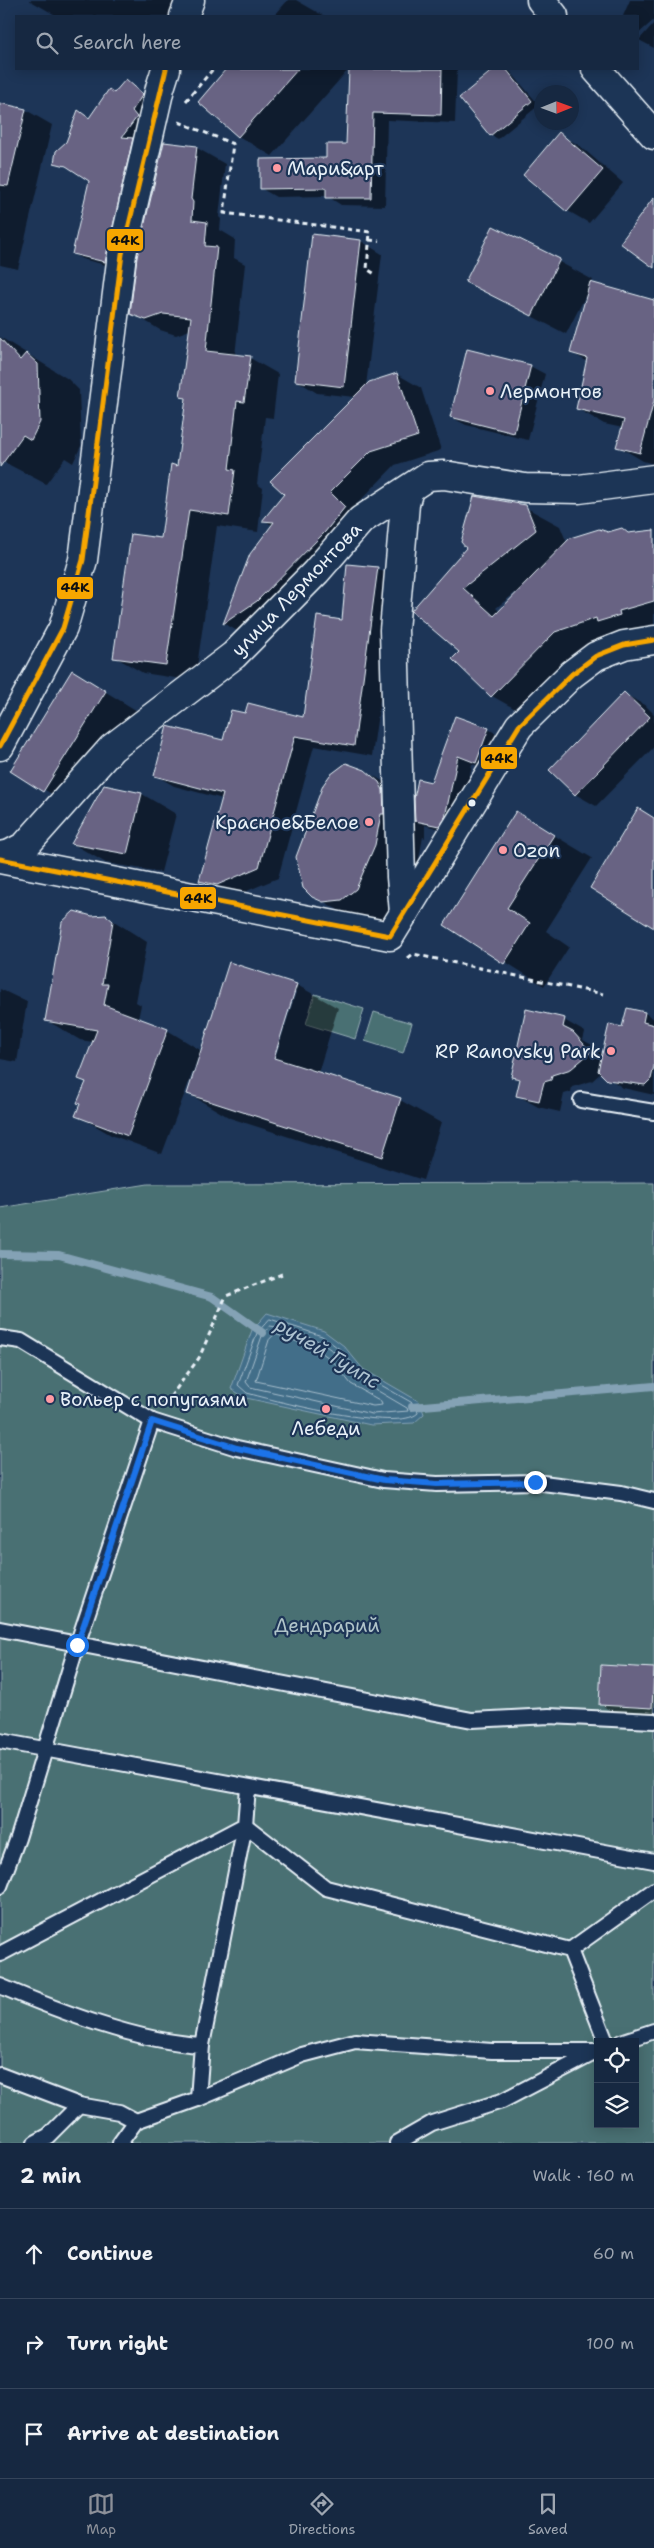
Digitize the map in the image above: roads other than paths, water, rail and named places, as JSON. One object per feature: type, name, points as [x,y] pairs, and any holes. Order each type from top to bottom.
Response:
[{"type":"street","points":[[541,0],[553,15]]},
{"type":"street","points":[[0,746],[63,628],[83,560],[122,254],[166,70]]},
{"type":"street","points":[[597,70],[654,135]]},
{"type":"street","name":"улица Лермонтова","points":[[0,858],[25,846],[112,748],[234,655],[316,572],[361,520],[428,476],[444,475],[467,480],[534,488],[579,489],[654,479]]},
{"type":"street","points":[[404,913],[401,877],[394,630],[404,514],[409,489]]},
{"type":"street","points":[[0,858],[390,936],[519,726],[572,674],[596,656],[624,645],[654,640]]},
{"type":"lane","points":[[581,1100],[654,1112]]},
{"type":"lane","points":[[0,1338],[21,1341],[152,1421],[237,1448],[384,1480],[437,1484],[535,1482],[621,1493],[654,1501]]},
{"type":"lane","points":[[0,1886],[46,1750],[77,1645],[152,1421]]},
{"type":"lane","points":[[0,1629],[472,1720],[549,1716],[654,1721]]},
{"type":"lane","points":[[0,1741],[654,1861]]},
{"type":"lane","points":[[198,2099],[202,2045],[246,1825],[248,1788]]},
{"type":"lane","points":[[246,1825],[326,1888],[570,1950],[654,1890]]},
{"type":"lane","points":[[0,1954],[246,1825]]},
{"type":"lane","points":[[570,1950],[597,2038]]},
{"type":"lane","points":[[0,1986],[56,2009],[164,2041],[202,2045]]},
{"type":"lane","points":[[633,2038],[654,2031]]},
{"type":"lane","points":[[120,2143],[136,2121],[198,2099],[302,2055],[355,2041],[492,2050],[594,2048]]},
{"type":"lane","points":[[397,2143],[432,2124],[502,2101],[594,2051]]},
{"type":"lane","points":[[0,2075],[79,2104],[119,2112],[136,2121]]},
{"type":"lane","points":[[35,2143],[48,2136],[79,2104]]},
{"type":"water","points":[[267,1313],[324,1331],[344,1346],[363,1369],[420,1402],[424,1414],[414,1423],[371,1425],[246,1398],[231,1389],[252,1330]]},
{"type":"waterway","name":"ручей Гуипс","points":[[0,1254],[59,1255],[212,1297],[263,1333]]},
{"type":"waterway","name":"ручей Гуипс","points":[[412,1407],[654,1386]]},
{"type":"place","name":"Мари&арт","points":[[277,168]]},
{"type":"place","name":"Лермонтов","points":[[490,391]]},
{"type":"place","name":"Красное&Белое","points":[[369,822]]},
{"type":"place","name":"Ozon","points":[[503,850]]},
{"type":"place","name":"RP Ranovsky Park","points":[[611,1051]]},
{"type":"place","name":"Вольер с попугаями","points":[[50,1399]]},
{"type":"place","name":"Лебеди","points":[[326,1409]]},
{"type":"park label","name":"Дендрарий","points":[[327,1625]]}]
